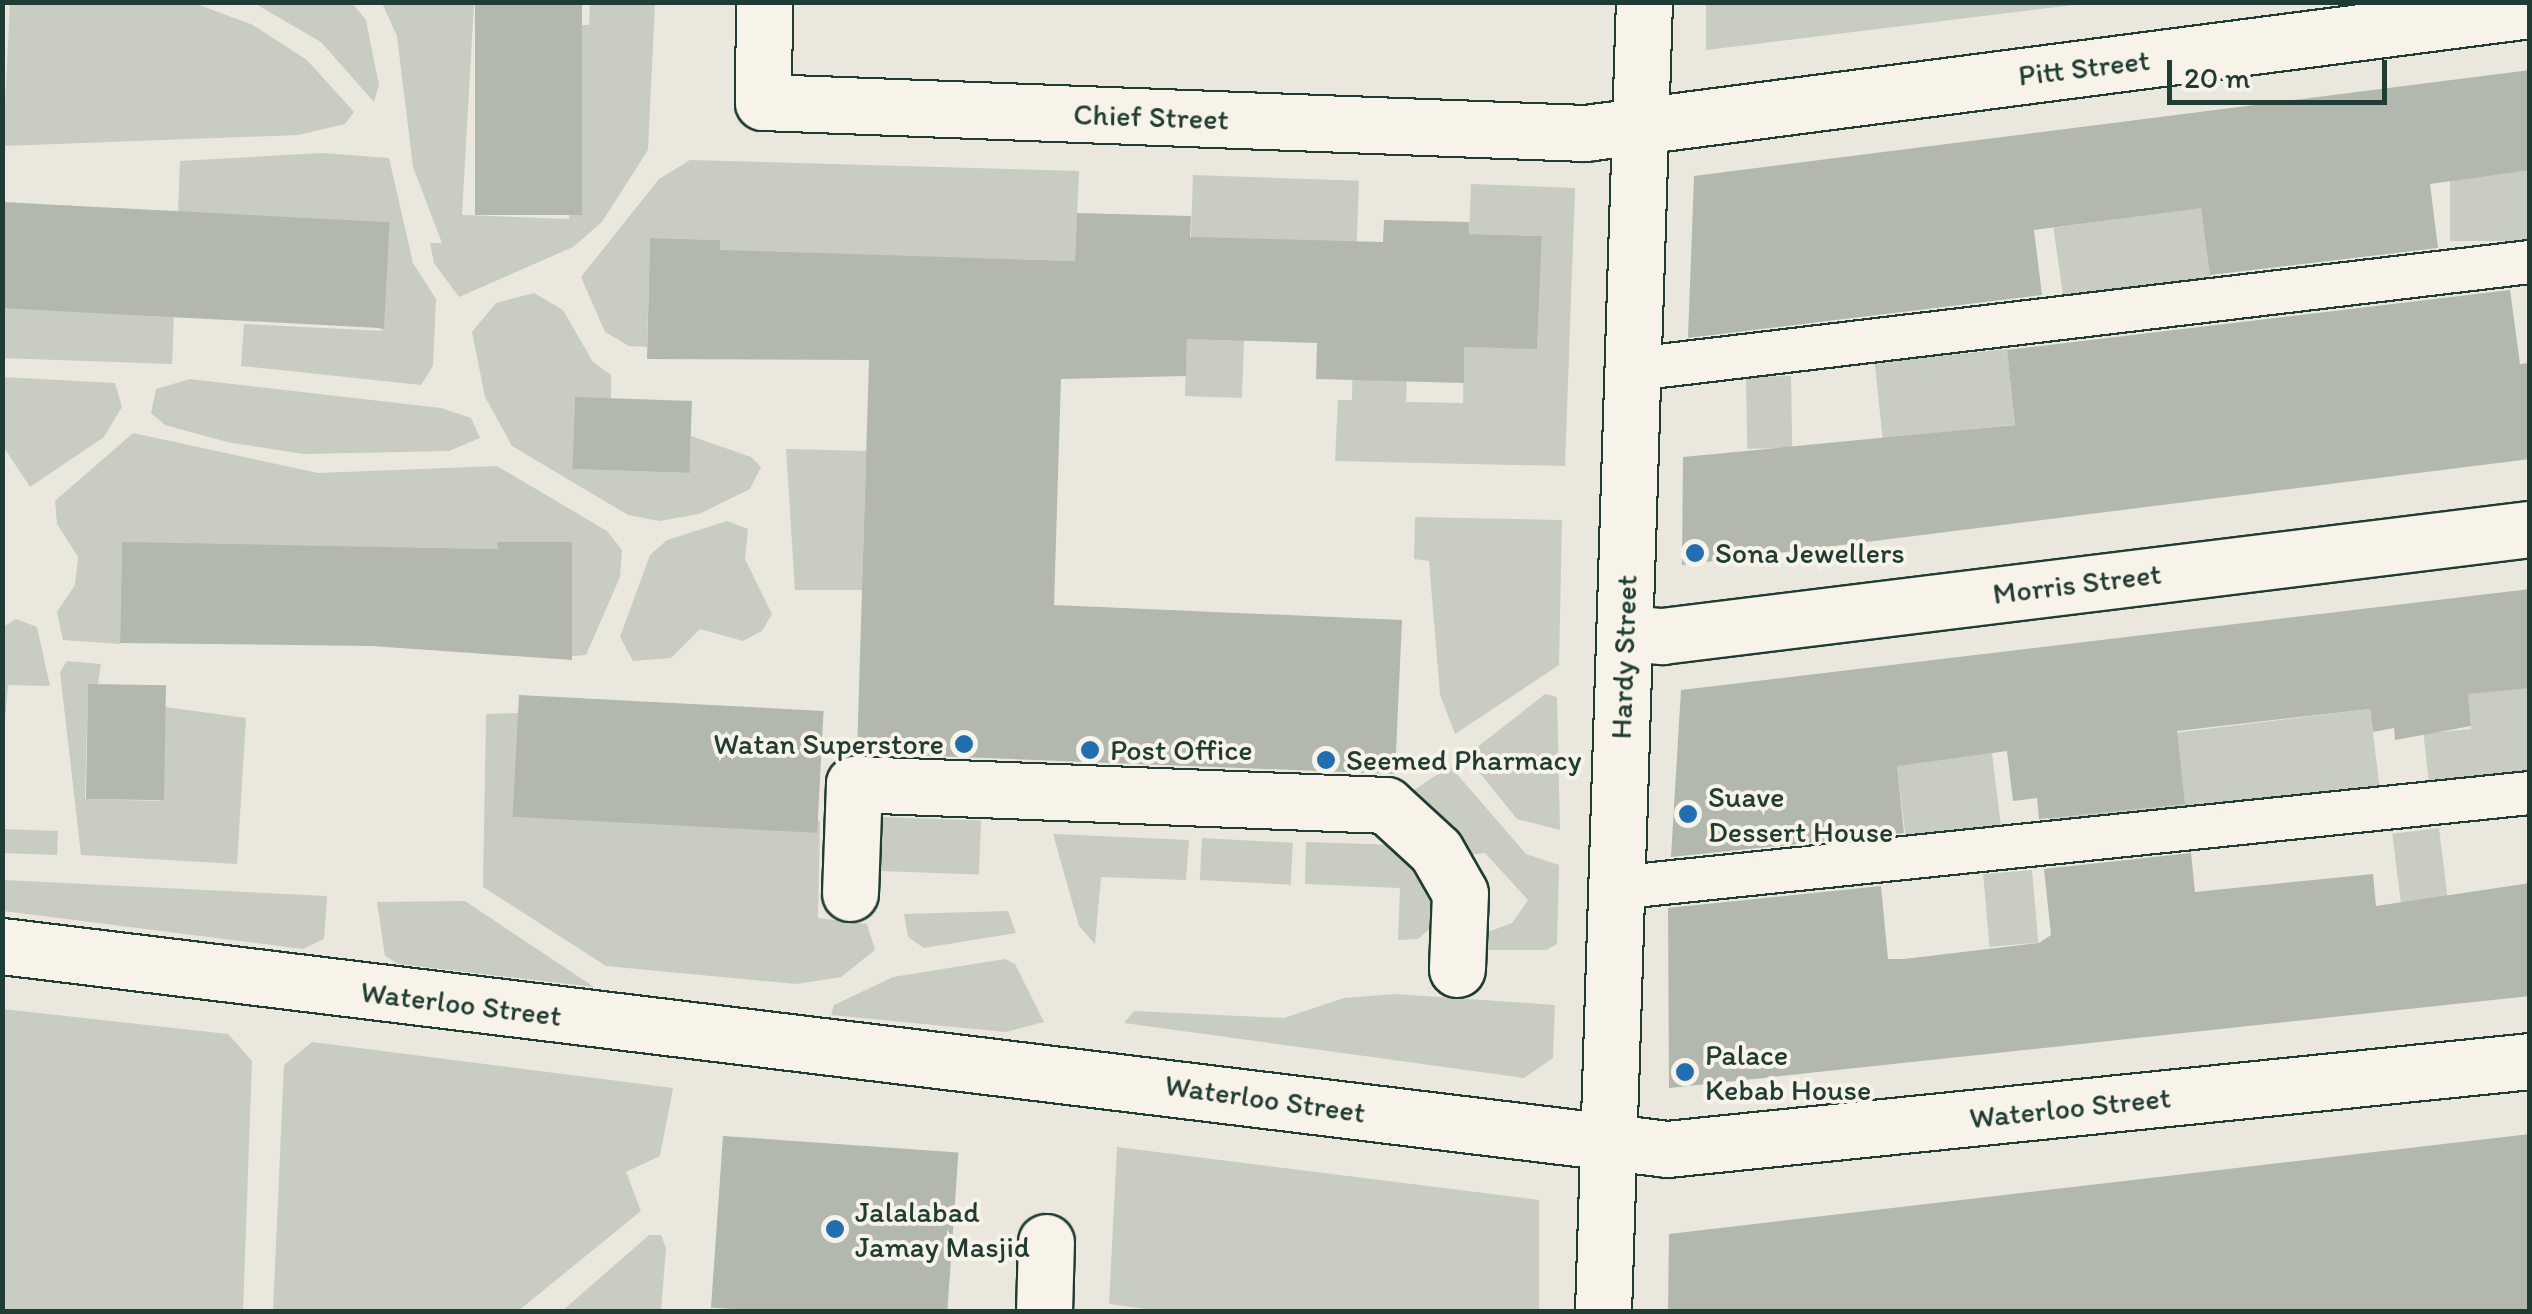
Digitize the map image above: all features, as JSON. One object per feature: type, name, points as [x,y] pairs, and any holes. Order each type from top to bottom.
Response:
[{"type":"street","name":"Chief Street","points":[[764,2],[763,102],[1585,134],[1638,128]]},
{"type":"street","name":"Hardy Street","points":[[1603,1312],[1602,1142],[1635,369],[1644,2]]},
{"type":"street","name":"Pitt Street","points":[[1638,128],[2530,10]]},
{"type":"street","name":"Morris Street","points":[[1625,633],[1662,636],[2530,529]]},
{"type":"street","points":[[850,893],[854,784],[1386,806],[1436,851],[1460,893],[1457,969]]},
{"type":"street","name":"Waterloo Street","points":[[2,946],[1667,1149],[2530,1060]]},
{"type":"street","points":[[1044,1312],[1046,1242]]},
{"type":"lane","points":[[1635,369],[2530,262]]},
{"type":"lane","points":[[1614,888],[2530,792]]},
{"type":"shaded area","points":[[1706,2],[2090,3],[1706,50]]},
{"type":"shaded area","points":[[10,3],[194,3],[253,25],[307,60],[354,112],[345,124],[298,135],[3,146]]},
{"type":"shaded area","points":[[254,3],[352,3],[366,20],[379,85],[374,102],[321,42]]},
{"type":"shaded area","points":[[382,3],[474,3],[462,215],[569,219],[580,25],[589,25],[590,3],[655,3],[648,150],[602,222],[573,247],[459,297],[434,263],[430,243],[442,243],[413,167],[397,36]]},
{"type":"shaded area","points":[[322,153],[389,158],[413,263],[436,299],[433,366],[421,385],[241,366],[244,324],[384,331],[178,215],[180,161]]},
{"type":"shaded area","points":[[690,160],[1079,171],[1075,261],[720,251],[720,240],[650,238],[647,347],[629,346],[605,332],[581,277],[659,179]]},
{"type":"shaded area","points":[[2450,170],[2529,170],[2529,241],[2450,241]]},
{"type":"shaded area","points":[[1193,175],[1359,181],[1357,244],[1191,238]]},
{"type":"shaded area","points":[[1471,184],[1575,188],[1565,466],[1335,461],[1338,400],[1352,400],[1353,338],[1408,340],[1406,402],[1463,403],[1464,347],[1537,348],[1542,236],[1469,234]]},
{"type":"shaded area","points":[[2201,207],[2212,282],[2064,303],[2053,228]]},
{"type":"shaded area","points":[[534,293],[563,310],[593,362],[611,375],[611,399],[575,398],[573,469],[689,473],[691,436],[751,457],[761,467],[750,489],[699,514],[659,521],[628,515],[512,446],[485,397],[472,332],[496,303]]},
{"type":"shaded area","points":[[2,308],[174,314],[172,364],[2,358]]},
{"type":"shaded area","points":[[1187,338],[1244,340],[1242,398],[1185,396]]},
{"type":"shaded area","points":[[2007,349],[2015,425],[1883,438],[1875,363]]},
{"type":"shaded area","points":[[1791,376],[1792,448],[1747,449],[1746,377]]},
{"type":"shaded area","points":[[2,377],[115,383],[122,407],[104,437],[30,487],[3,446]]},
{"type":"shaded area","points":[[190,379],[441,408],[471,418],[480,438],[449,451],[303,454],[227,442],[165,425],[151,413],[156,389]]},
{"type":"shaded area","points":[[133,433],[318,473],[497,466],[607,531],[622,550],[620,577],[586,655],[572,656],[571,542],[498,542],[498,549],[122,543],[120,644],[63,640],[57,612],[75,585],[78,557],[57,524],[55,501]]},
{"type":"shaded area","points":[[786,449],[866,451],[862,590],[795,590]]},
{"type":"shaded area","points":[[1415,517],[1562,520],[1559,665],[1455,734],[1440,695],[1429,561],[1414,559]]},
{"type":"shaded area","points":[[727,521],[748,529],[745,559],[772,614],[762,631],[743,641],[700,629],[671,658],[633,661],[620,637],[650,555],[667,540]]},
{"type":"shaded area","points":[[16,619],[37,627],[50,686],[8,685],[3,742],[3,627]]},
{"type":"shaded area","points":[[67,661],[101,664],[98,684],[88,684],[85,799],[161,801],[165,707],[246,718],[237,864],[81,855],[60,672]]},
{"type":"shaded area","points":[[2529,687],[2529,773],[2429,784],[2420,702],[2434,699],[2438,732],[2471,729],[2468,694]]},
{"type":"shaded area","points":[[1545,694],[1557,697],[1560,830],[1517,819],[1466,756]]},
{"type":"shaded area","points":[[2370,709],[2380,788],[2049,829],[2039,750]]},
{"type":"shaded area","points":[[519,713],[592,814],[820,821],[818,918],[867,924],[875,950],[841,977],[797,984],[606,966],[483,887],[486,714]]},
{"type":"shaded area","points":[[1992,753],[2002,830],[1906,842],[1897,765]]},
{"type":"shaded area","points":[[1450,766],[1526,854],[1559,865],[1557,944],[1546,950],[1487,950],[1485,933],[1512,923],[1528,900],[1485,853],[1458,856],[1405,796]]},
{"type":"shaded area","points":[[881,817],[981,820],[979,874],[879,871]]},
{"type":"shaded area","points":[[2439,828],[2448,897],[2401,903],[2392,834]]},
{"type":"shaded area","points":[[3,829],[58,831],[57,855],[2,853]]},
{"type":"shaded area","points":[[1053,834],[1189,840],[1186,880],[1101,877],[1095,944],[1079,926]]},
{"type":"shaded area","points":[[1202,838],[1293,843],[1291,885],[1200,880]]},
{"type":"shaded area","points":[[1306,842],[1397,845],[1430,876],[1437,922],[1418,939],[1398,940],[1400,888],[1305,884]]},
{"type":"shaded area","points":[[2032,870],[2038,943],[1990,947],[1983,874]]},
{"type":"shaded area","points":[[3,880],[327,896],[324,939],[303,949],[3,911]]},
{"type":"shaded area","points":[[465,901],[594,987],[398,964],[385,956],[377,902]]},
{"type":"shaded area","points":[[1008,911],[1016,933],[924,948],[908,937],[904,914]]},
{"type":"shaded area","points":[[1005,959],[1015,964],[1044,1022],[1006,1032],[831,1015],[834,1005],[893,977]]},
{"type":"shaded area","points":[[1395,994],[1555,1005],[1553,1058],[1524,1078],[1124,1023],[1134,1011],[1284,1018],[1344,998]]},
{"type":"shaded area","points":[[3,1009],[228,1034],[252,1061],[243,1311],[3,1311]]},
{"type":"shaded area","points":[[312,1042],[673,1088],[660,1156],[626,1172],[641,1211],[518,1311],[273,1311],[284,1065]]},
{"type":"shaded area","points":[[1117,1147],[1539,1200],[1539,1311],[1167,1312],[1109,1304]]},
{"type":"shaded area","points":[[649,1235],[661,1235],[666,1248],[661,1311],[562,1311]]},
{"type":"building","points":[[475,2],[582,2],[582,215],[475,215]]},
{"type":"building","points":[[2530,70],[2530,170],[2430,184],[2438,248],[2210,275],[2201,208],[2034,230],[2042,295],[1688,338],[1694,176]]},
{"type":"building","points":[[2,202],[389,222],[384,328],[2,308]]},
{"type":"building","points":[[1077,213],[1191,216],[1190,237],[1383,242],[1384,220],[1469,222],[1469,234],[1542,236],[1537,349],[1464,347],[1464,383],[1316,379],[1317,343],[1187,339],[1186,376],[1061,379],[1054,605],[1402,620],[1395,774],[857,753],[869,360],[647,359],[650,238],[720,240],[720,250],[1075,261]]},
{"type":"building","points":[[2510,290],[2520,364],[2530,363],[2530,459],[1682,565],[1683,457],[2015,425],[2007,350]]},
{"type":"building","points":[[575,397],[692,401],[689,473],[572,469]]},
{"type":"building","points":[[122,542],[498,549],[497,542],[572,542],[572,660],[372,646],[120,643]]},
{"type":"building","points":[[2530,589],[2530,688],[2468,694],[2471,726],[2395,740],[2394,728],[2373,732],[2370,709],[2177,731],[2185,804],[2039,819],[2037,798],[2013,801],[2007,751],[1897,766],[1904,833],[1671,857],[1681,690]]},
{"type":"building","points":[[88,684],[166,685],[164,800],[86,799]]},
{"type":"building","points":[[519,695],[824,711],[817,833],[513,817]]},
{"type":"building","points":[[2191,853],[2195,892],[2373,874],[2376,906],[2530,883],[2530,996],[1669,1088],[1668,908],[1881,886],[1888,959],[1904,959],[2039,943],[2051,935],[2044,869]]},
{"type":"building","points":[[2530,1134],[2530,1312],[1668,1312],[1669,1234]]},
{"type":"building","name":"Jalalabad Jamay Masjid","points":[[723,1136],[958,1152],[947,1312],[774,1312],[711,1308]]},
{"type":"place","name":"Sona Jewellers","points":[[1695,553]]},
{"type":"place","name":"Watan Superstore","points":[[964,744]]},
{"type":"place","name":"Post Office","points":[[1090,750]]},
{"type":"place","name":"Seemed Pharmacy","points":[[1326,760]]},
{"type":"place","name":"Suave Dessert House","points":[[1688,814]]},
{"type":"place","name":"Palace Kebab House","points":[[1685,1072]]},
{"type":"place","name":"Jalalabad Jamay Masjid","points":[[835,1229]]}]
